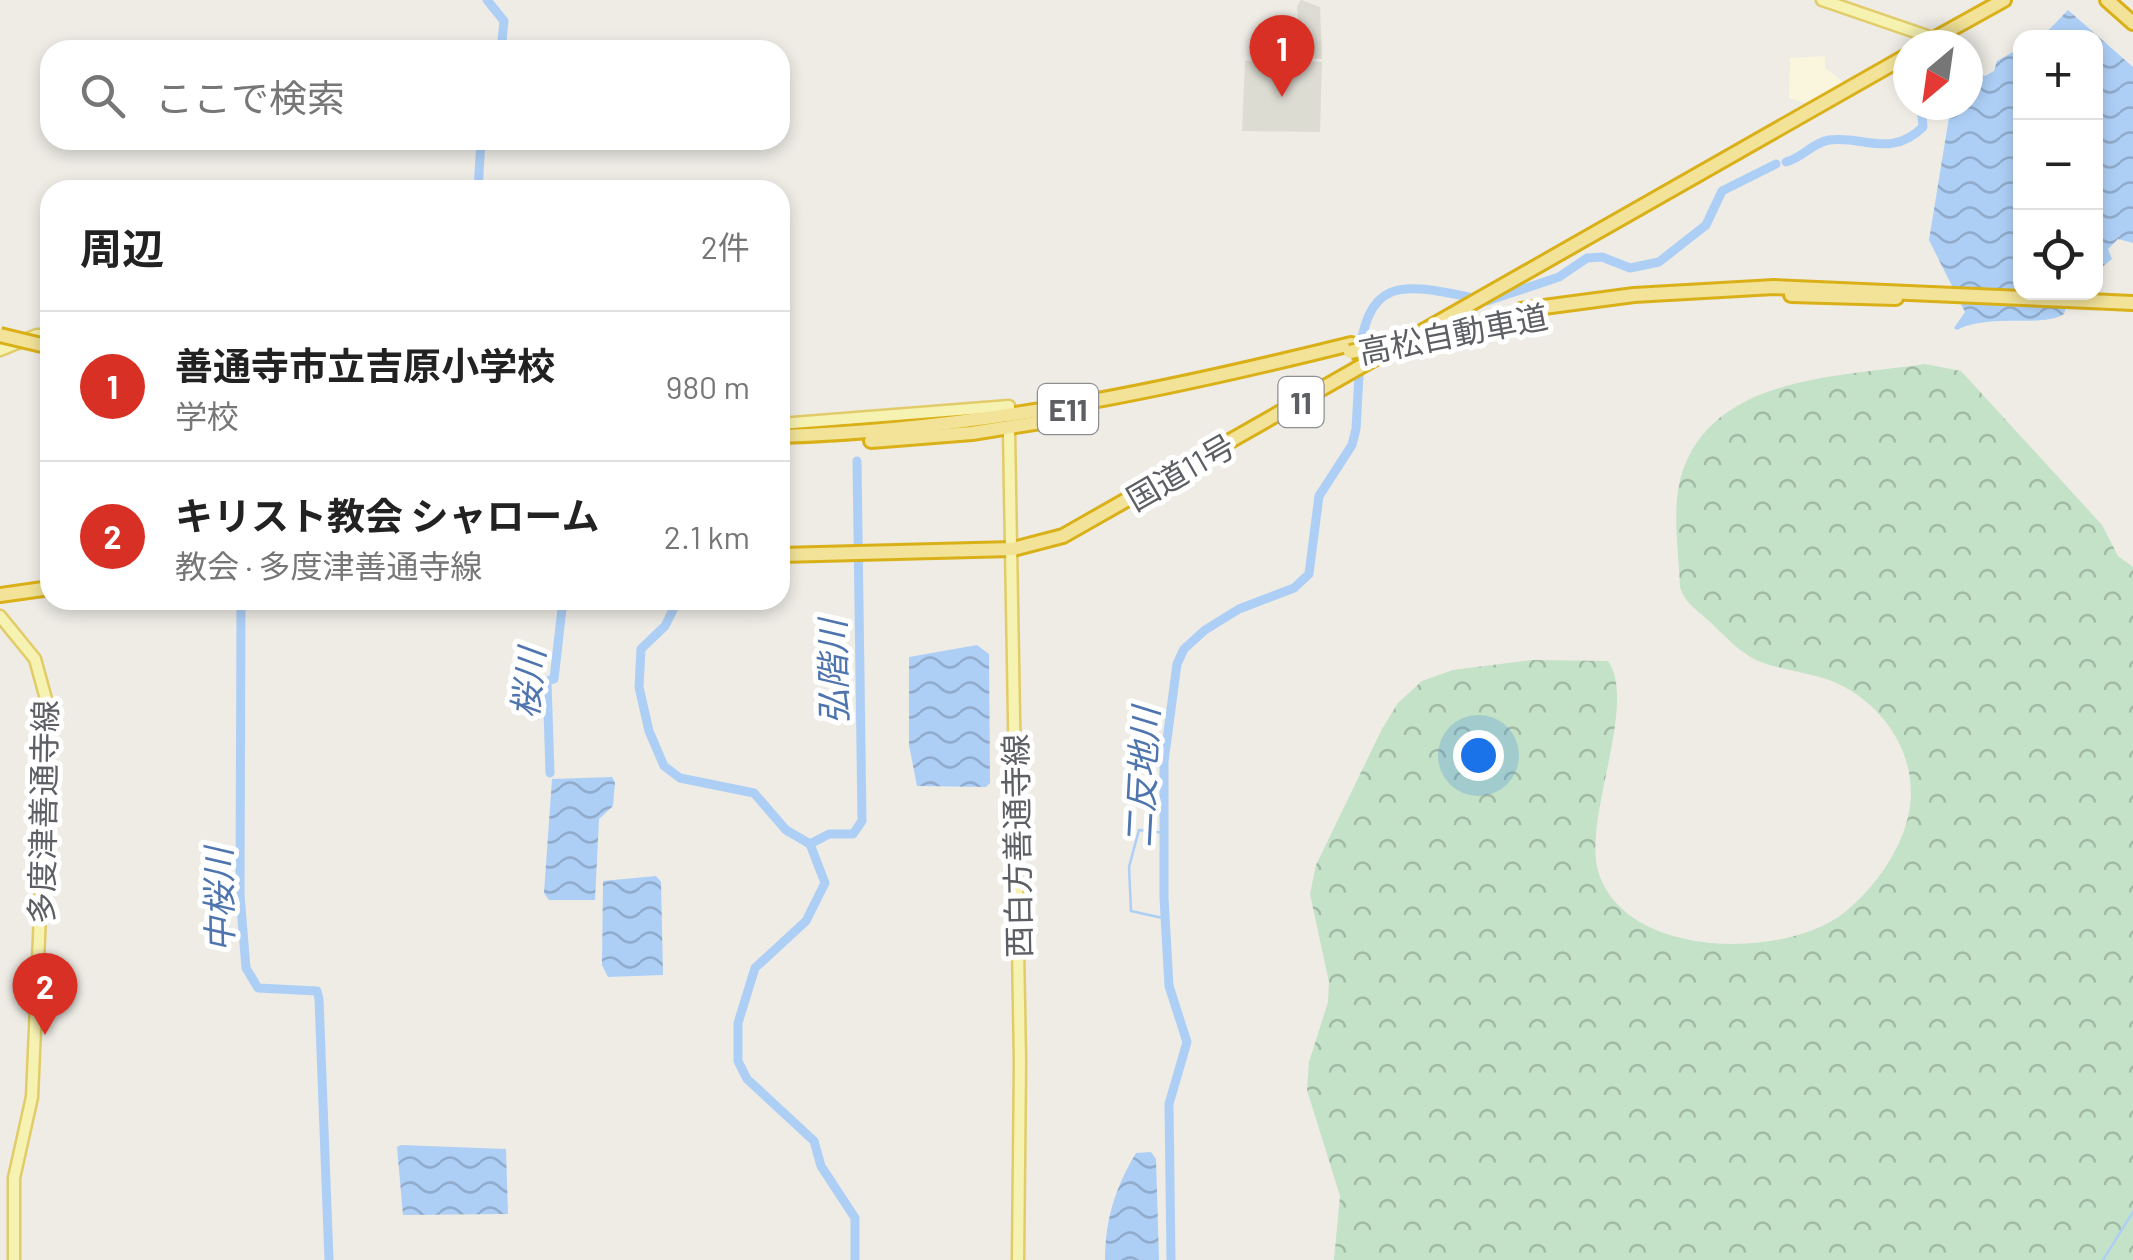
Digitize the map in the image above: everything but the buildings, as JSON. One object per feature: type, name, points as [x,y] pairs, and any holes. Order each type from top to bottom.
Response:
[{"type":"highway","points":[[1948,30],[2004,0]]},
{"type":"highway","points":[[2106,0],[2133,23]]},
{"type":"highway","name":"国道11号","points":[[790,555],[1014,550],[1046,542],[1094,521],[1893,64]]},
{"type":"highway","name":"高松自動車道","points":[[790,435],[914,428],[1072,408],[1521,314],[1707,297],[1943,296],[2133,310]]},
{"type":"highway","name":"高松自動車道","points":[[2073,303],[2133,302]]},
{"type":"highway","points":[[0,332],[40,338]]},
{"type":"highway","name":"高松自動車道","points":[[790,444],[972,432],[1073,417],[1350,348]]},
{"type":"highway","points":[[0,595],[40,589]]},
{"type":"main road","points":[[1822,0],[1900,30]]},
{"type":"main road","points":[[0,350],[31,337],[40,338]]},
{"type":"main road","points":[[790,423],[1009,406],[1009,414]]},
{"type":"main road","name":"西白方善通寺線","points":[[1009,432],[1014,550],[1018,1260]]},
{"type":"main road","name":"多度津善通寺線","points":[[0,616],[35,659],[49,710],[32,1097],[14,1178],[14,1260]]},
{"type":"shaded area","points":[[1301,0],[1320,7],[1322,59],[1301,58],[1297,6]]},
{"type":"shaded area","points":[[1825,56],[1825,68],[1846,84],[1809,104],[1789,98],[1790,58]]},
{"type":"shaded area","points":[[1245,61],[1322,62],[1320,132],[1242,131]]},
{"type":"green space","points":[[1925,364],[1961,371],[2102,525],[2118,556],[2133,567],[2133,1260],[1334,1260],[1340,1196],[1307,1090],[1309,1062],[1328,1002],[1329,982],[1310,894],[1316,865],[1398,703],[1422,681],[1453,670],[1532,660],[1608,661],[1616,680],[1617,704],[1595,848],[1598,871],[1614,900],[1639,921],[1671,935],[1708,943],[1746,944],[1783,939],[1817,928],[1844,913],[1885,868],[1905,826],[1911,791],[1902,750],[1881,716],[1848,689],[1756,660],[1688,602],[1680,587],[1676,515],[1679,486],[1698,441],[1722,416],[1751,399],[1820,378]]},
{"type":"water","points":[[2068,10],[2091,30],[2049,30]]},
{"type":"water","points":[[2103,41],[2133,67],[2133,243],[2118,239],[2108,249],[2112,259],[2103,266]]},
{"type":"water","points":[[2013,52],[2013,300],[2068,300],[2064,314],[2054,318],[1984,322],[1957,330],[1954,328],[1965,312],[1929,240],[1949,120],[1983,120],[1983,75],[1994,71],[1997,61]]},
{"type":"water","points":[[977,645],[989,654],[990,783],[986,787],[917,786],[909,745],[909,657]]},
{"type":"water","points":[[612,777],[613,806],[599,819],[595,900],[549,900],[544,893],[552,779]]},
{"type":"water","points":[[656,876],[661,882],[663,975],[608,977],[602,965],[603,881]]},
{"type":"water","points":[[397,1147],[506,1149],[508,1214],[403,1215]]},
{"type":"water","points":[[1151,1152],[1156,1159],[1159,1260],[1105,1260],[1109,1218],[1122,1179],[1136,1153]]},
{"type":"waterway","points":[[487,0],[504,21],[502,40]]},
{"type":"waterway","name":"二反地川","points":[[1786,162],[1829,140],[1899,142],[1923,127],[1922,120]]},
{"type":"waterway","points":[[479,180],[480,150]]},
{"type":"waterway","name":"二反地川","points":[[1487,301],[1559,277],[1587,258],[1602,257],[1630,268],[1659,262],[1706,225],[1722,191],[1776,164]]},
{"type":"waterway","name":"二反地川","points":[[1358,364],[1369,315],[1391,292],[1425,289],[1473,298]]},
{"type":"waterway","name":"二反地川","points":[[1171,1260],[1169,1104],[1187,1042],[1169,986],[1164,898],[1164,762],[1177,664],[1184,649],[1205,630],[1239,609],[1294,588],[1309,574],[1319,496],[1352,445],[1359,376]]},
{"type":"waterway","name":"弘階川","points":[[810,844],[829,834],[853,834],[862,821],[857,461]]},
{"type":"waterway","name":"中桜川","points":[[241,610],[240,895],[246,968],[258,988],[317,991],[329,1260]]},
{"type":"waterway","name":"桜川","points":[[550,773],[547,681],[554,679],[562,610]]},
{"type":"waterway","points":[[673,610],[665,626],[641,649],[639,687],[649,731],[664,766],[680,778],[754,793],[786,830],[810,844],[825,883],[806,921],[755,968],[738,1023],[738,1061],[747,1079],[814,1141],[821,1166],[855,1218],[855,1260]]},
{"type":"waterway","points":[[1165,833],[1139,830],[1129,867],[1131,911],[1167,919]]},
{"type":"waterway","points":[[2103,1260],[2133,1212]]},
{"type":"place","name":"善通寺市立吉原小学校","points":[[1282,97]]},
{"type":"place","name":"キリスト教会 シャローム","points":[[45,1035]]}]
